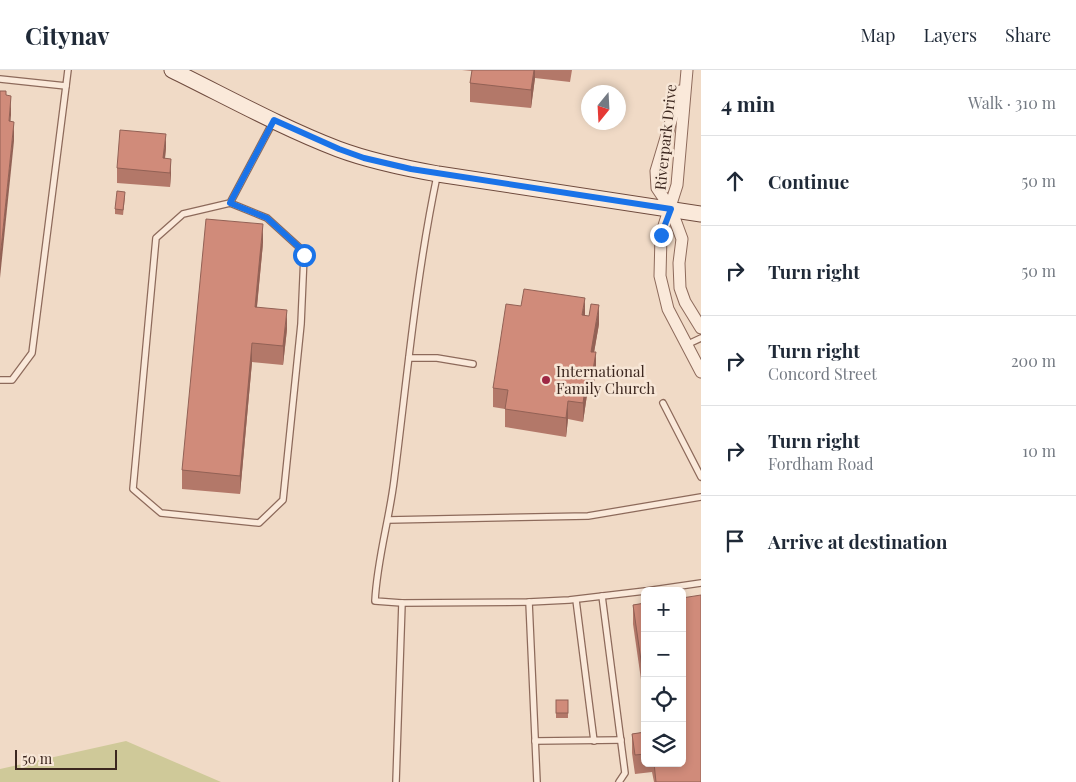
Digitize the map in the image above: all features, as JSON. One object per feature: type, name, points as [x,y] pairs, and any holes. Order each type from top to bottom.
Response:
[{"type":"street","points":[[172,70],[314,139],[364,158],[438,174],[701,214]]},
{"type":"street","name":"Riverpark Drive","points":[[671,209],[677,185],[686,70]]},
{"type":"street","name":"Riverpark Drive","points":[[671,209],[657,188],[656,171],[686,70]]},
{"type":"street","points":[[671,209],[682,240],[679,263],[680,288],[701,328]]},
{"type":"street","points":[[671,209],[661,235],[660,276],[668,309],[701,372]]},
{"type":"lane","points":[[0,380],[12,380],[32,353],[68,70]]},
{"type":"lane","points":[[0,78],[66,86]]},
{"type":"lane","points":[[230,203],[267,218],[300,248],[304,255],[301,324],[282,500],[259,523],[161,513],[133,488],[156,238],[183,214],[230,203],[274,120]]},
{"type":"lane","points":[[438,174],[419,274],[393,494],[376,578],[375,601],[402,603],[529,602],[576,600],[641,592]]},
{"type":"lane","points":[[686,345],[701,338]]},
{"type":"lane","points":[[409,358],[437,358],[473,364]]},
{"type":"lane","points":[[662,403],[701,477]]},
{"type":"lane","points":[[388,520],[588,516],[701,497]]},
{"type":"lane","points":[[674,587],[701,583]]},
{"type":"lane","points":[[602,596],[625,773],[620,782]]},
{"type":"lane","points":[[576,600],[594,741]]},
{"type":"lane","points":[[529,602],[537,782]]},
{"type":"lane","points":[[396,782],[402,603]]},
{"type":"lane","points":[[535,741],[620,740]]},
{"type":"shaded area","points":[[126,741],[221,782],[0,782],[0,769]]},
{"type":"building","points":[[472,70],[534,70],[531,90],[470,83]]},
{"type":"building","points":[[0,91],[6,91],[6,95],[11,96],[9,121],[14,122],[0,259]]},
{"type":"building","points":[[120,130],[166,134],[163,158],[171,159],[170,173],[117,168]]},
{"type":"building","points":[[117,191],[125,192],[123,210],[115,209]]},
{"type":"building","points":[[206,219],[263,224],[255,307],[287,310],[283,346],[252,343],[240,476],[182,470]]},
{"type":"building","name":"International Family Church","points":[[524,289],[585,298],[582,315],[589,316],[591,304],[599,305],[591,352],[596,352],[593,370],[588,369],[583,403],[568,401],[566,418],[505,409],[508,390],[493,388],[506,304],[521,306]]},
{"type":"building","points":[[701,595],[701,782],[656,782],[654,767],[686,767],[686,597]]},
{"type":"building","points":[[641,604],[641,660],[633,605]]},
{"type":"building","points":[[556,700],[568,700],[568,713],[556,713]]},
{"type":"building","points":[[641,733],[641,754],[635,755],[632,734]]},
{"type":"place","name":"International Family Church","points":[[546,380]]},
{"type":"route","points":[[304,255],[300,248],[267,218],[230,203],[274,120],[314,139],[364,158],[411,169],[671,209],[661,235]]}]
